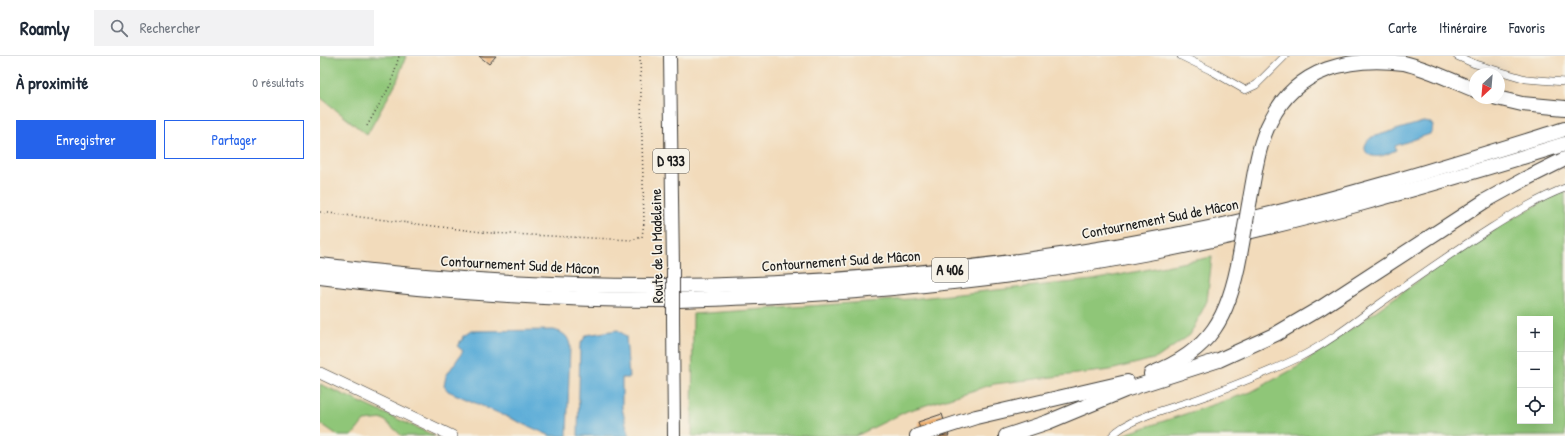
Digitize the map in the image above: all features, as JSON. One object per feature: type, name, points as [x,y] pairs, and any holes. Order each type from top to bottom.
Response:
[{"type":"highway","points":[[917,436],[976,417],[1128,382],[1150,375],[1176,363],[1200,346],[1219,322],[1230,298],[1235,281],[1262,142],[1282,101],[1306,78],[1326,67],[1360,58],[1386,60],[1416,66],[1469,88]]},
{"type":"highway","points":[[1505,100],[1530,106],[1565,108]]},
{"type":"highway","name":"Contournement Sud de Mâcon","points":[[320,265],[386,273],[504,282],[677,287],[798,282],[953,270],[1089,251],[1231,223],[1374,187],[1565,129]]},
{"type":"highway","name":"Contournement Sud de Mâcon","points":[[320,277],[392,286],[496,294],[670,300],[806,295],[932,285],[1096,262],[1214,239],[1298,220],[1367,202],[1565,144]]},
{"type":"highway","points":[[1006,436],[1048,422],[1125,390],[1219,360],[1276,334],[1322,307],[1485,201],[1565,159]]},
{"type":"main road","name":"Route de la Madeleine","points":[[670,56],[674,436]]},
{"type":"main road","points":[[320,372],[452,436]]},
{"type":"street","points":[[1181,56],[1245,90],[1256,85],[1285,56]]},
{"type":"street","points":[[1457,56],[1475,64],[1526,79],[1565,82]]},
{"type":"street","points":[[1112,436],[1116,431],[1136,420],[1254,378],[1300,357],[1341,332],[1442,258],[1515,213],[1551,193],[1565,188]]},
{"type":"path","points":[[367,126],[391,84],[399,56]]},
{"type":"path","points":[[320,212],[490,233],[632,240],[642,238],[644,222],[640,56]]},
{"type":"green space","points":[[320,56],[406,56],[397,81],[367,135],[320,97]]},
{"type":"green space","points":[[1565,191],[1565,436],[1123,436],[1128,433],[1251,392],[1299,366],[1443,263],[1508,221],[1551,197]]},
{"type":"green space","points":[[1212,257],[1207,301],[1190,335],[1157,358],[1110,370],[994,384],[907,411],[856,436],[692,436],[693,314],[910,299],[1093,280]]},
{"type":"green space","points":[[320,384],[435,436],[402,436],[383,419],[364,421],[352,436],[339,436],[320,423]]},
{"type":"water","points":[[1423,122],[1431,123],[1433,126],[1430,134],[1395,146],[1396,150],[1383,156],[1371,156],[1366,151],[1366,144],[1372,137]]},
{"type":"water","points":[[554,330],[565,335],[570,345],[567,436],[551,436],[448,391],[444,386],[446,376],[463,351],[457,346],[465,335],[471,331]]},
{"type":"water","points":[[618,330],[626,336],[629,378],[622,378],[622,408],[629,436],[578,436],[580,345],[586,335]]},
{"type":"building","points":[[479,56],[496,56],[489,64]]},
{"type":"building","points":[[942,414],[949,436],[922,436],[918,422]]}]
